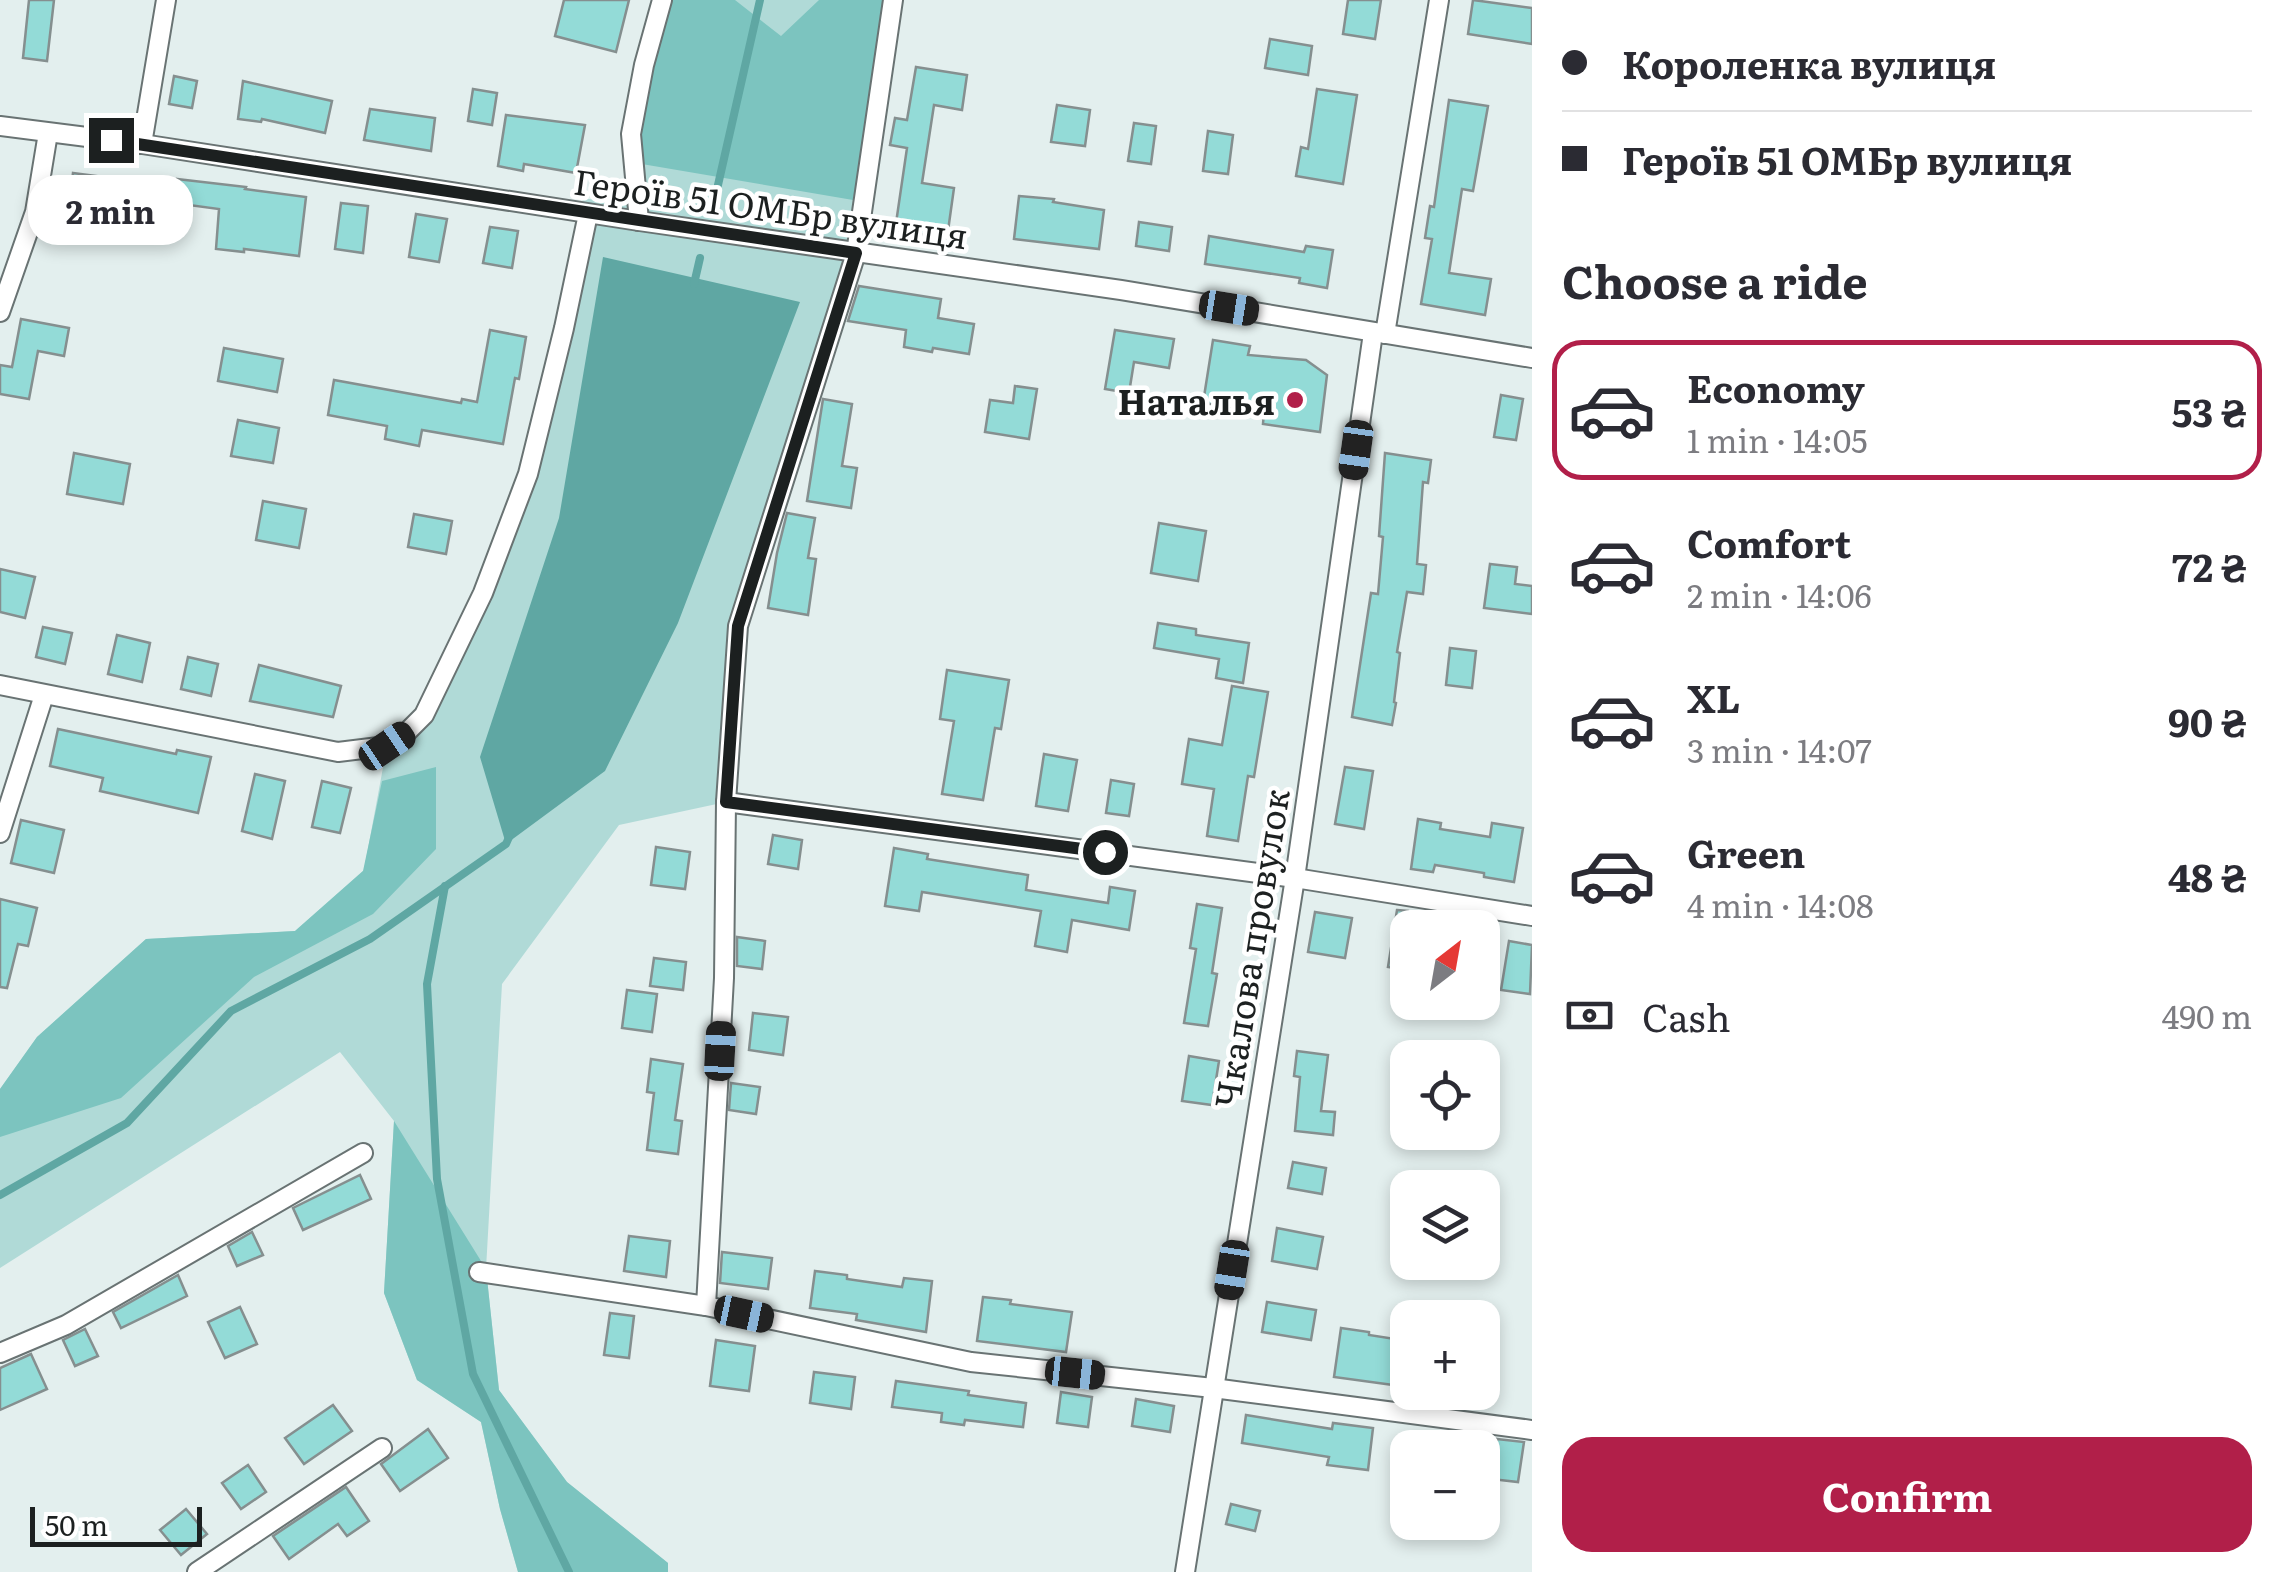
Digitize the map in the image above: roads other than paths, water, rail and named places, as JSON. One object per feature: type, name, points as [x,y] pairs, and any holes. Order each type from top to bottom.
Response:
[{"type":"street","points":[[142,144],[166,0]]},
{"type":"street","points":[[639,222],[631,134],[662,0]]},
{"type":"street","points":[[706,1306],[724,978],[726,802],[738,626],[856,253],[893,0]]},
{"type":"street","name":"Чкалова провулок","points":[[1185,1572],[1379,334],[1439,0]]},
{"type":"street","name":"Героїв 51 ОМБр вулиця","points":[[0,126],[1121,290],[1532,358]]},
{"type":"street","points":[[0,312],[35,212],[48,133]]},
{"type":"street","points":[[0,685],[338,752],[387,746],[406,733],[424,714],[483,593],[528,474],[588,214]]},
{"type":"street","points":[[0,833],[44,695]]},
{"type":"street","points":[[726,802],[1295,878],[1532,916]]},
{"type":"street","points":[[0,1353],[66,1325],[363,1153]]},
{"type":"street","points":[[478,1272],[706,1306],[971,1362],[1214,1388],[1532,1430]]},
{"type":"street","points":[[197,1572],[382,1448]]},
{"type":"waterway","points":[[718,185],[760,0]]},
{"type":"waterway","points":[[694,284],[700,258]]},
{"type":"waterway","points":[[0,1195],[127,1123],[231,1011],[370,939],[506,844],[510,835]]},
{"type":"waterway","points":[[445,886],[427,984],[437,1179],[473,1374],[569,1572]]},
{"type":"place","name":"Наталья","points":[[1295,400]]}]
